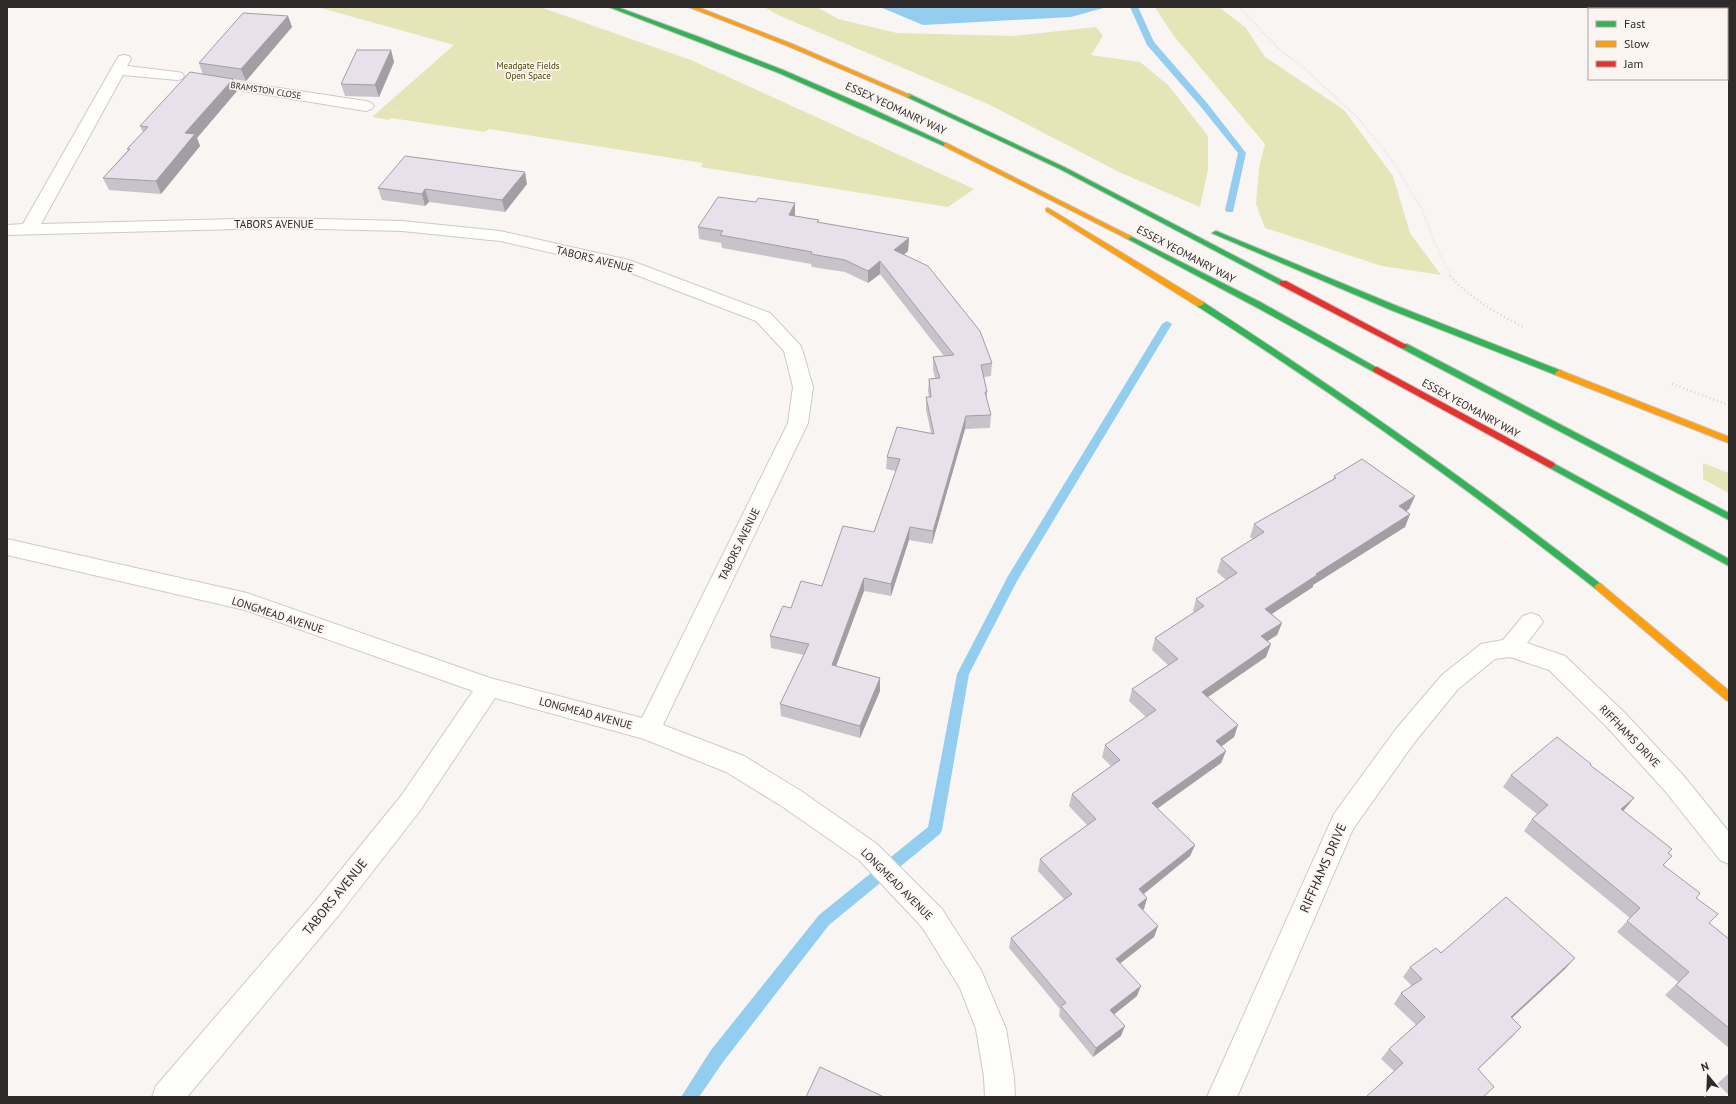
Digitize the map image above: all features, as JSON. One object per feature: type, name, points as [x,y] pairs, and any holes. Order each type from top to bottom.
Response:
[{"type":"main road","name":"ESSEX YEOMANRY WAY","points":[[612,7],[666,26],[809,82],[946,144],[1259,305],[1729,563]]},
{"type":"main road","name":"ESSEX YEOMANRY WAY","points":[[692,7],[790,45],[919,100],[1062,168],[1312,297],[1729,518]]},
{"type":"main road","points":[[809,82],[920,143]]},
{"type":"main road","points":[[1062,168],[1170,214]]},
{"type":"main road","points":[[1041,207],[1125,256],[1272,350],[1418,451],[1525,530],[1626,609],[1729,697]]},
{"type":"main road","points":[[1206,229],[1394,308],[1729,440]]},
{"type":"street","name":"BRAMSTON CLOSE","points":[[30,228],[121,64],[177,76],[366,106]]},
{"type":"street","name":"TABORS AVENUE","points":[[7,230],[30,228],[279,223],[402,226],[500,236],[623,264],[763,317],[793,349],[803,387],[798,422],[648,730]]},
{"type":"street","name":"LONGMEAD AVENUE","points":[[7,547],[247,602],[489,687],[648,730],[735,764],[792,799],[868,852],[932,918],[971,980],[991,1028],[999,1077],[1000,1097]]},
{"type":"street","points":[[1510,648],[1531,622]]},
{"type":"street","name":"RIFFHAMS DRIVE","points":[[1222,1097],[1343,822],[1405,736],[1450,682],[1488,651],[1510,648],[1557,663],[1615,719],[1674,783],[1729,852]]},
{"type":"street","name":"TABORS AVENUE","points":[[167,1097],[328,907],[410,804],[489,687]]},
{"type":"path","points":[[1239,7],[1279,49],[1305,69],[1359,119],[1391,159],[1422,209],[1433,239],[1450,276],[1466,293],[1492,310],[1531,330]]},
{"type":"path","points":[[1669,383],[1729,405]]},
{"type":"green space","name":"Meadgate Fields Open Space","points":[[317,7],[540,7],[691,60],[974,189],[948,207],[701,167],[703,163],[489,129],[485,132],[391,118],[389,120],[372,117],[454,45]]},
{"type":"green space","points":[[764,7],[817,7],[838,19],[897,33],[1013,36],[1096,27],[1103,36],[1091,55],[1140,62],[1168,85],[1208,136],[1208,169],[1200,207],[1119,172],[988,104],[778,15]]},
{"type":"green space","points":[[1155,7],[1219,7],[1246,28],[1265,57],[1344,110],[1393,176],[1410,233],[1441,275],[1382,266],[1265,228],[1256,204],[1259,168],[1265,144],[1173,35]]},
{"type":"green space","points":[[1703,463],[1729,473],[1729,493],[1703,479]]},
{"type":"water","points":[[880,7],[1107,7],[1071,17],[923,25]]},
{"type":"building","points":[[243,13],[288,16],[241,69],[199,63]]},
{"type":"building","points":[[357,50],[391,50],[375,85],[341,84]]},
{"type":"building","points":[[190,72],[233,79],[185,133],[195,134],[156,181],[103,178],[148,127],[140,126]]},
{"type":"building","points":[[405,156],[525,172],[502,200],[425,189],[422,194],[378,188]]},
{"type":"building","points":[[718,197],[756,202],[758,198],[795,203],[789,215],[819,220],[817,222],[909,238],[894,250],[928,266],[980,331],[992,363],[981,365],[987,392],[985,392],[991,415],[966,416],[933,531],[910,527],[891,584],[864,578],[832,665],[880,678],[860,726],[780,704],[809,644],[770,636],[783,606],[791,608],[801,581],[822,586],[843,526],[874,532],[900,459],[887,457],[897,427],[934,434],[926,397],[931,397],[929,379],[940,378],[933,357],[954,355],[880,261],[868,271],[845,260],[811,254],[812,252],[720,235],[723,231],[698,227]]},
{"type":"building","points":[[1362,459],[1415,496],[1399,506],[1410,514],[1316,574],[1317,575],[1265,609],[1282,623],[1261,636],[1271,644],[1202,692],[1238,725],[1216,741],[1226,751],[1152,803],[1195,845],[1139,889],[1147,898],[1138,905],[1158,926],[1116,959],[1141,986],[1110,1010],[1125,1026],[1096,1048],[1061,1006],[1066,1003],[1011,938],[1072,894],[1040,859],[1096,819],[1072,794],[1120,760],[1105,745],[1156,710],[1132,689],[1178,659],[1155,638],[1204,606],[1196,599],[1237,573],[1221,559],[1264,532],[1254,524],[1336,478],[1334,476]]},
{"type":"building","points":[[1557,737],[1591,764],[1590,765],[1634,798],[1621,809],[1672,849],[1668,853],[1672,856],[1663,865],[1700,893],[1696,898],[1718,914],[1709,923],[1729,939],[1729,1028],[1676,985],[1689,972],[1627,921],[1640,908],[1532,819],[1548,805],[1511,775]]},
{"type":"building","points":[[1506,897],[1575,958],[1511,1017],[1521,1027],[1478,1069],[1494,1087],[1483,1097],[1366,1097],[1403,1063],[1389,1049],[1425,1017],[1401,993],[1422,979],[1410,967],[1436,948],[1441,953]]},
{"type":"building","points":[[820,1067],[884,1097],[806,1097]]},
{"type":"waterway","points":[[1134,7],[1150,43],[1204,105],[1242,153],[1230,210]]},
{"type":"waterway","points":[[689,1097],[717,1056],[824,920],[935,830],[963,674],[1012,579],[1167,324]]},
{"type":"traffic: fast","points":[[612,7],[739,54],[864,107],[946,145]]},
{"type":"traffic: fast","points":[[909,96],[1062,168],[1283,283]]},
{"type":"traffic: fast","points":[[1216,233],[1394,308],[1559,373]]},
{"type":"traffic: fast","points":[[1128,237],[1259,305],[1377,370]]},
{"type":"traffic: fast","points":[[1200,304],[1252,337],[1404,440],[1502,512],[1599,587]]},
{"type":"traffic: fast","points":[[1404,346],[1729,517]]},
{"type":"traffic: fast","points":[[1551,465],[1729,563]]},
{"type":"traffic: slow","points":[[692,7],[790,45],[909,96]]},
{"type":"traffic: slow","points":[[946,145],[1128,237]]},
{"type":"traffic: slow","points":[[1048,210],[1200,304]]},
{"type":"traffic: slow","points":[[1559,373],[1729,440]]},
{"type":"traffic: slow","points":[[1599,587],[1729,697]]},
{"type":"traffic: jam","points":[[1283,283],[1404,346]]},
{"type":"traffic: jam","points":[[1377,370],[1551,465]]}]
